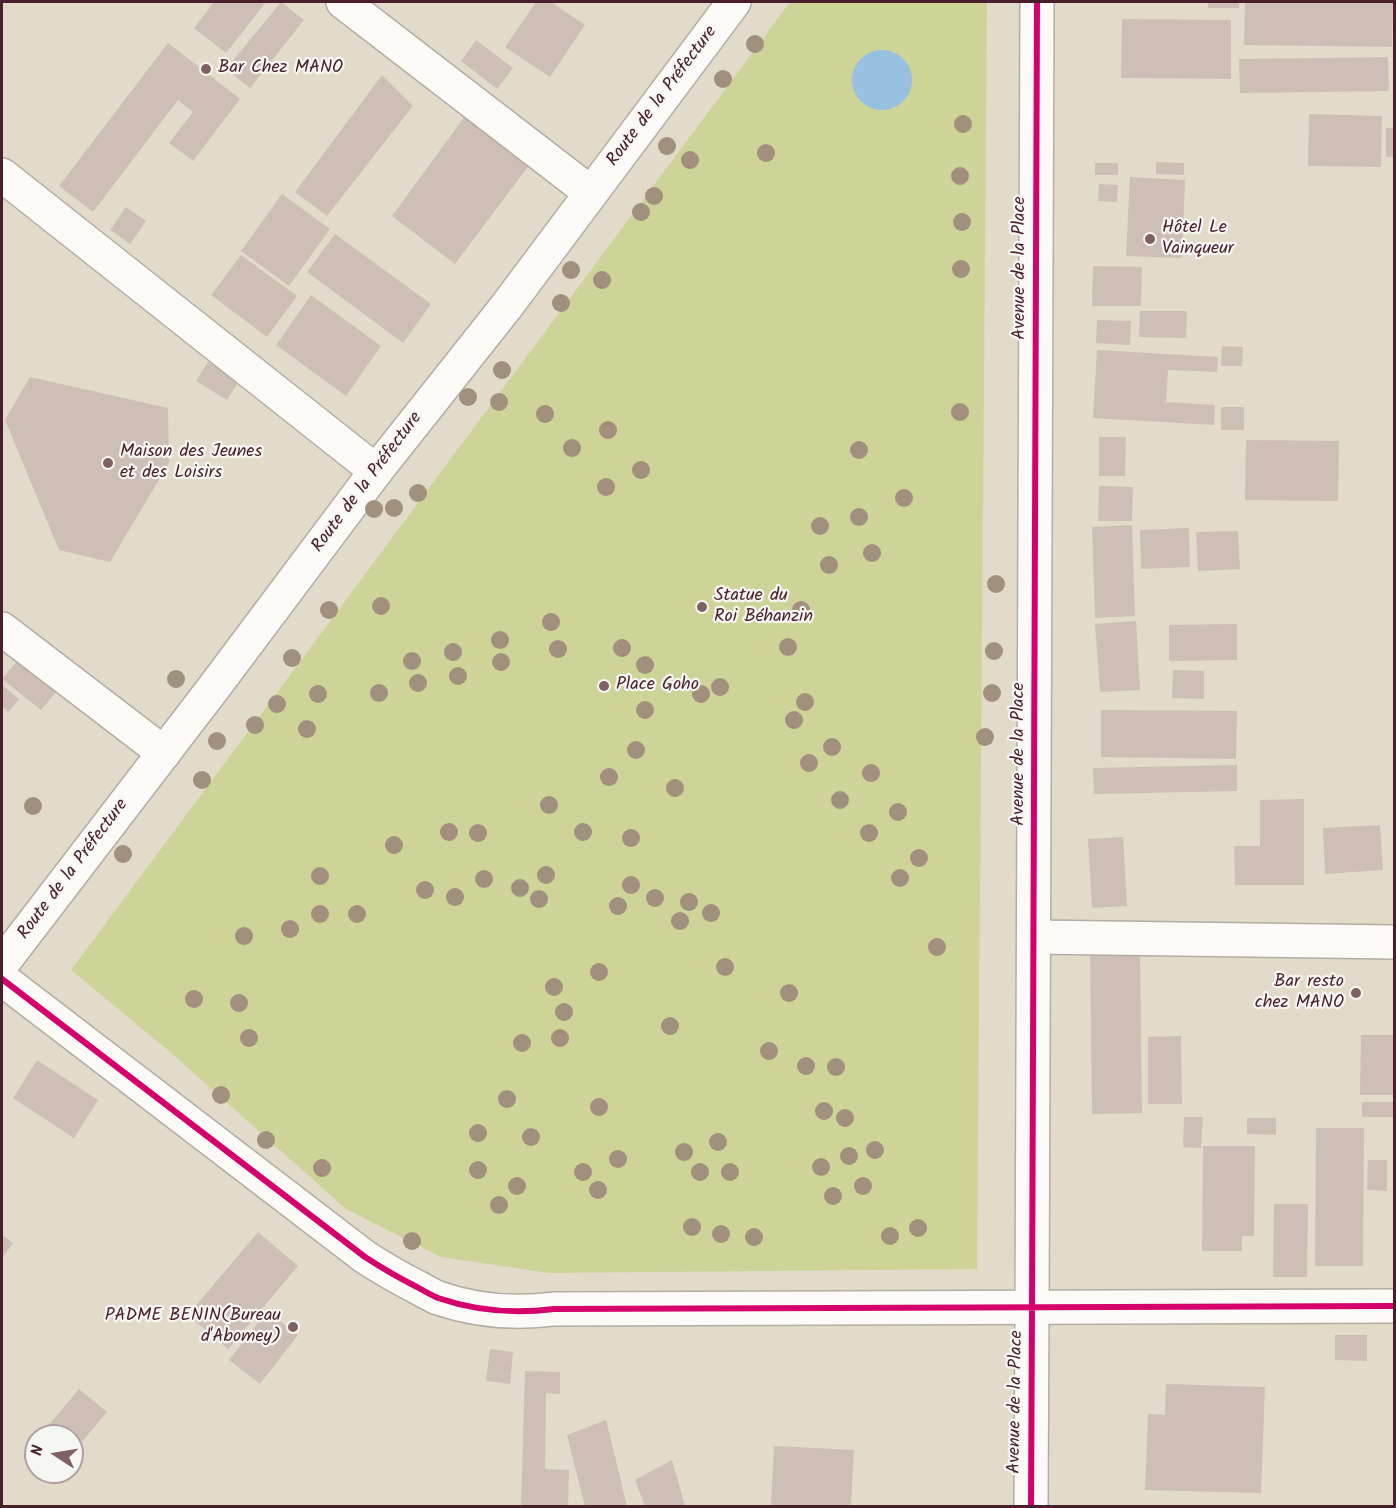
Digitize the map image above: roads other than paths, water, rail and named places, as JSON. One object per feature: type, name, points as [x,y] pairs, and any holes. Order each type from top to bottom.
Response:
[{"type":"street","points":[[343,2],[591,193]]},
{"type":"street","name":"Route de la Préfecture","points":[[2,964],[376,471],[506,307],[734,2]]},
{"type":"street","name":"Avenue de la Place","points":[[1030,1506],[1037,2]]},
{"type":"street","points":[[2,175],[376,471]]},
{"type":"street","points":[[2,629],[164,753]]},
{"type":"street","points":[[1034,937],[1395,942]]},
{"type":"street","points":[[2,979],[347,1244],[394,1276],[437,1298],[510,1312],[554,1309],[1395,1306]]},
{"type":"water","points":[[882,50],[903,59],[912,80],[903,101],[882,110],[861,101],[852,80],[861,59]]},
{"type":"place","name":"Bar Chez MANO","points":[[206,69]]},
{"type":"place","name":"Hôtel Le Vainqueur","points":[[1150,239]]},
{"type":"place","name":"Maison des Jeunes et des Loisirs","points":[[108,463]]},
{"type":"place","name":"Statue du Roi Béhanzin","points":[[702,607]]},
{"type":"place","name":"Place Goho","points":[[604,686]]},
{"type":"place","name":"Bar resto chez MANO","points":[[1356,993]]},
{"type":"place","name":"PADME BENIN(Bureau d'Abomey)","points":[[293,1327]]}]
